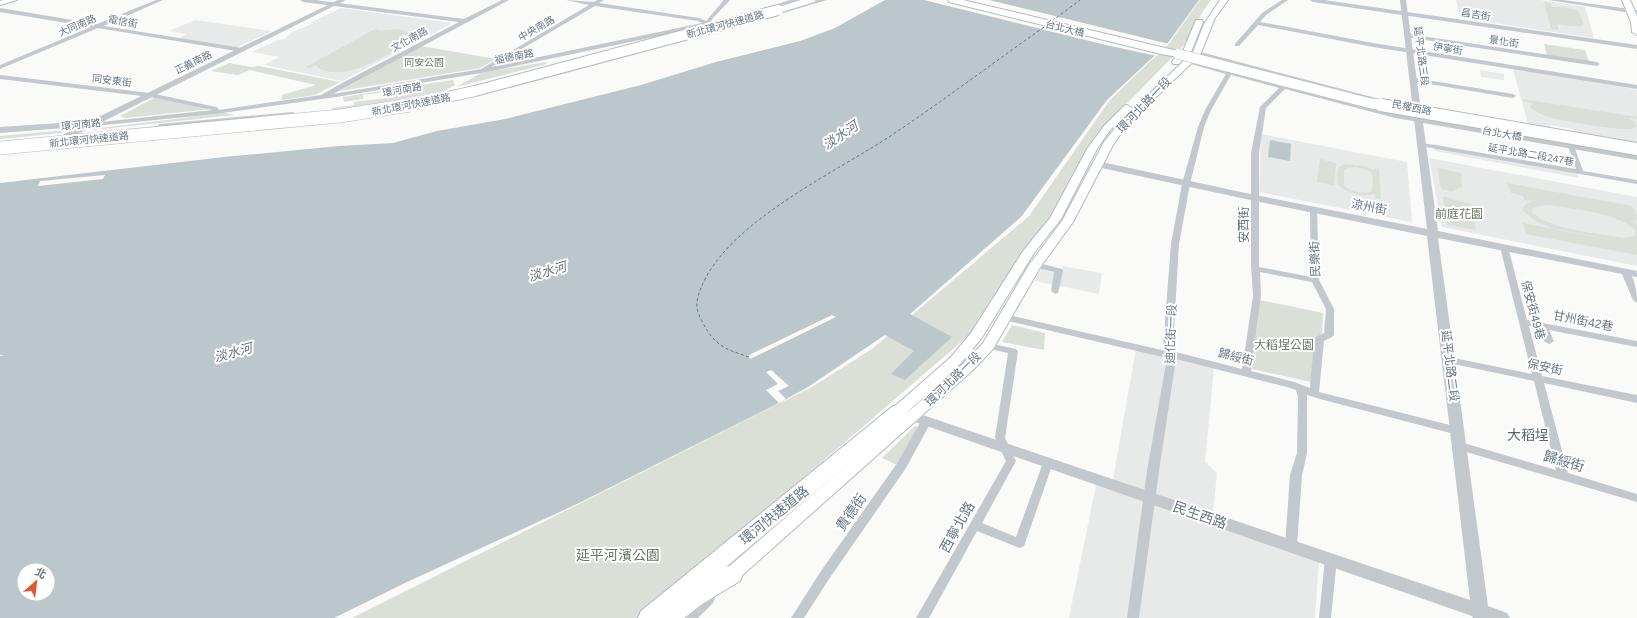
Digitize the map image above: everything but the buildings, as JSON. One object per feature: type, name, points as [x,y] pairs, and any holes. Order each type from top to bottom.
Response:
[{"type":"highway","name":"新北環河快速道路","points":[[0,144],[316,114],[399,102],[496,80],[802,0]]},
{"type":"highway","name":"新北環河快速道路","points":[[0,148],[340,116],[401,107],[453,96],[812,0]]},
{"type":"highway","points":[[240,125],[338,114],[408,103],[465,91],[691,33],[705,28]]},
{"type":"highway","name":"環河快速道路","points":[[649,618],[792,500],[912,417]]},
{"type":"highway","points":[[667,618],[694,597],[732,574]]},
{"type":"main road","points":[[0,2],[13,0]]},
{"type":"main road","points":[[705,28],[716,29],[818,0]]},
{"type":"main road","points":[[944,0],[1011,13]]},
{"type":"main road","name":"台北大橋","points":[[952,0],[1011,13]]},
{"type":"main road","name":"台北大橋","points":[[960,0],[1160,51],[1189,55],[1369,103],[1395,112],[1440,122],[1637,157]]},
{"type":"main road","points":[[968,0],[1011,13]]},
{"type":"main road","points":[[1189,55],[1204,12],[1214,0]]},
{"type":"main road","points":[[1189,55],[1202,37],[1216,8],[1224,0]]},
{"type":"main road","points":[[1626,0],[1634,11],[1637,32]]},
{"type":"main road","name":"環河北路一段","points":[[732,574],[968,368],[988,346],[1035,265],[1067,222],[1096,164],[1108,144],[1124,123],[1189,55]]},
{"type":"main road","name":"環河北路一段","points":[[912,417],[976,336],[1029,251],[1055,219],[1092,149],[1108,128],[1145,90],[1189,55]]},
{"type":"main road","points":[[1369,103],[1434,118],[1637,153]]},
{"type":"main road","name":"台北大橋","points":[[1369,103],[1637,148]]},
{"type":"street","name":"大同南路","points":[[0,67],[160,0]]},
{"type":"street","points":[[304,0],[464,21]]},
{"type":"street","name":"正義南路","points":[[54,143],[343,0]]},
{"type":"street","name":"文化南路","points":[[323,97],[324,94],[506,0]]},
{"type":"street","points":[[569,0],[699,20],[705,28],[711,17],[727,0]]},
{"type":"street","name":"中央南路","points":[[479,72],[602,0]]},
{"type":"street","name":"環河南路","points":[[0,148],[188,130],[329,119],[420,105],[491,88],[705,28],[798,0]]},
{"type":"street","name":"環河南路","points":[[0,144],[252,117],[324,113],[411,100],[472,87],[698,28],[710,29],[812,0]]},
{"type":"street","name":"環河南路","points":[[705,28],[714,31],[824,0]]},
{"type":"street","points":[[1237,45],[1264,14],[1285,0]]},
{"type":"street","name":"昌吉街","points":[[1313,0],[1405,12],[1637,47]]},
{"type":"street","points":[[1354,0],[1362,4],[1361,7]]},
{"type":"street","name":"延平北路三段","points":[[1404,0],[1418,114]]},
{"type":"street","points":[[1552,0],[1634,11]]},
{"type":"street","name":"電信街","points":[[0,10],[242,50]]},
{"type":"street","name":"伊寧街","points":[[1257,23],[1410,51],[1637,87]]},
{"type":"street","name":"福德南路","points":[[94,124],[216,112],[323,97],[479,72],[705,28]]},
{"type":"street","name":"景化街","points":[[1408,36],[1596,64]]},
{"type":"street","name":"民權西路","points":[[1189,55],[1242,64],[1418,114],[1571,146],[1637,157]]},
{"type":"street","name":"民權西路","points":[[1189,55],[1230,73],[1395,116],[1418,114],[1637,148]]},
{"type":"street","name":"迪化街一段","points":[[1133,618],[1172,354],[1168,347],[1175,244],[1186,184],[1201,127],[1208,110],[1230,73],[1242,64]]},
{"type":"street","name":"同安東街","points":[[0,77],[150,95],[217,109],[216,112]]},
{"type":"street","points":[[1414,80],[1513,96]]},
{"type":"street","name":"安西街","points":[[1246,373],[1257,296],[1255,153],[1263,107],[1284,87]]},
{"type":"street","name":"延平北路二段","points":[[1418,114],[1481,615]]},
{"type":"street","name":"環河南路","points":[[0,130],[94,124]]},
{"type":"street","name":"延平北路二段247巷","points":[[1422,145],[1637,182]]},
{"type":"street","points":[[1571,146],[1580,171]]},
{"type":"street","name":"涼州街","points":[[1096,164],[1186,184],[1637,274]]},
{"type":"street","name":"民樂街","points":[[1314,210],[1315,280],[1330,309],[1329,335],[1319,340],[1314,394]]},
{"type":"street","name":"保安街49巷","points":[[1504,247],[1563,476]]},
{"type":"street","points":[[1035,265],[1059,271],[1055,291]]},
{"type":"street","points":[[1256,269],[1315,280]]},
{"type":"street","points":[[1625,272],[1637,300]]},
{"type":"street","name":"歸綏街","points":[[1004,317],[1162,354],[1172,354],[1290,384],[1314,394],[1458,431]]},
{"type":"street","name":"甘州街42巷","points":[[1523,322],[1637,344]]},
{"type":"street","points":[[1543,326],[1548,341]]},
{"type":"street","points":[[988,346],[1013,351],[1000,438],[1005,449]]},
{"type":"street","name":"保安街","points":[[1449,360],[1539,380],[1637,399]]},
{"type":"street","points":[[1291,546],[1296,476],[1302,453],[1303,398],[1300,388]]},
{"type":"street","name":"民生西路","points":[[912,417],[1331,559],[1481,615],[1501,618]]},
{"type":"street","name":"貴德街","points":[[797,618],[825,575],[902,465],[912,417]]},
{"type":"street","name":"歸綏街","points":[[1460,446],[1637,498]]},
{"type":"street","name":"西寧北路","points":[[922,618],[976,526],[1011,461],[1005,449]]},
{"type":"street","points":[[976,526],[1020,543],[1048,464]]},
{"type":"street","points":[[1325,618],[1331,559]]},
{"type":"street","name":"環河北路一段","points":[[686,618],[732,574]]},
{"type":"shaded area","points":[[1456,0],[1540,0],[1585,7],[1594,38],[1460,18]]},
{"type":"shaded area","points":[[341,8],[452,23],[342,81],[264,65],[279,57],[252,52],[278,40],[284,39],[293,32],[314,23],[310,23]]},
{"type":"shaded area","points":[[195,20],[272,31],[235,48],[178,39],[187,34],[169,31]]},
{"type":"shaded area","points":[[1513,69],[1602,82],[1637,90],[1637,143],[1574,132],[1573,129],[1550,125],[1550,128],[1528,124]]},
{"type":"shaded area","points":[[1480,70],[1504,74],[1504,80],[1481,77]]},
{"type":"shaded area","points":[[1261,134],[1407,162],[1412,222],[1259,192]]},
{"type":"shaded area","points":[[1433,144],[1577,170],[1579,178],[1435,151]]},
{"type":"shaded area","points":[[1429,158],[1637,197],[1637,266],[1442,227]]},
{"type":"shaded area","points":[[1063,266],[1102,273],[1099,294],[1059,286]]},
{"type":"shaded area","points":[[1041,270],[1056,273],[1054,285],[1035,281]]},
{"type":"shaded area","points":[[1136,349],[1214,368],[1205,462],[1217,473],[1212,524],[1319,560],[1315,618],[1069,618],[1096,485],[1111,490]]},
{"type":"green space","name":"延平河濱公園","points":[[1200,0],[1211,0],[1203,11],[1184,45],[1105,126],[1082,166],[982,324],[641,618],[352,618],[812,387],[872,349],[1029,216],[1110,100],[1170,42]]},
{"type":"green space","points":[[1544,2],[1550,3],[1552,7],[1565,7],[1578,11],[1584,24],[1582,26],[1568,26],[1557,24],[1559,30],[1551,29]]},
{"type":"green space","points":[[375,29],[380,30],[378,31],[403,30],[411,34],[413,38],[384,57],[356,69],[337,72],[318,68],[316,65],[310,68],[306,67]]},
{"type":"green space","points":[[1544,44],[1585,50],[1589,62],[1547,56]]},
{"type":"green space","name":"同安公園","points":[[421,46],[496,59],[480,68],[340,91]]},
{"type":"green space","points":[[546,62],[547,64],[456,87],[481,73]]},
{"type":"green space","points":[[229,63],[251,67],[259,66],[340,82],[315,95],[282,100],[282,95],[316,85],[250,70],[238,75],[211,71]]},
{"type":"green space","points":[[453,80],[455,85],[441,93],[331,111],[332,108],[354,105],[354,102],[394,97],[394,91],[363,95],[363,99],[344,102],[343,97]]},
{"type":"green space","points":[[154,98],[212,109],[125,118],[120,116]]},
{"type":"green space","points":[[1522,99],[1637,117],[1637,119],[1629,118],[1637,126],[1632,129],[1621,129],[1587,125],[1545,116],[1536,112],[1530,107],[1533,103],[1523,101]]},
{"type":"green space","points":[[224,113],[235,115],[92,130],[92,129]]},
{"type":"green space","points":[[68,130],[61,133],[0,139],[0,136]]},
{"type":"green space","points":[[1320,159],[1336,163],[1334,185],[1317,182]]},
{"type":"green space","points":[[1342,165],[1365,166],[1374,170],[1375,168],[1379,169],[1381,199],[1375,198],[1375,194],[1355,194],[1341,187],[1338,184],[1338,169]],"holes":[[[1356,167],[1369,171],[1373,175],[1372,191],[1365,193],[1357,192],[1344,186],[1344,170]]]},
{"type":"green space","name":"前庭花園","points":[[1437,168],[1461,173],[1462,187],[1452,191],[1441,189]]},
{"type":"green space","points":[[1507,183],[1632,206],[1637,216],[1637,221],[1631,220],[1637,224],[1637,245],[1552,228],[1537,222],[1522,210],[1526,204],[1531,201],[1524,200],[1523,196],[1511,193]],"holes":[[[1549,205],[1607,215],[1627,224],[1636,231],[1635,235],[1622,238],[1575,230],[1552,224],[1533,213],[1532,209],[1538,206]]]},
{"type":"green space","name":"前庭花園","points":[[1443,196],[1470,204],[1476,230],[1447,225]]},
{"type":"green space","points":[[1523,223],[1637,245],[1637,255],[1526,234]]},
{"type":"green space","name":"大稻埕公園","points":[[1260,300],[1323,313],[1322,335],[1314,338],[1311,382],[1252,369]]},
{"type":"green space","points":[[1012,325],[1045,333],[1044,350],[1002,342]]},
{"type":"green space","points":[[915,426],[921,428],[897,465],[882,458]]},
{"type":"water","name":"淡水河","points":[[885,0],[1199,0],[1167,44],[1107,100],[1021,217],[910,314],[952,337],[905,380],[891,374],[914,351],[885,335],[808,387],[779,403],[577,504],[407,582],[334,618],[0,618],[0,356],[4,355],[0,355],[0,183],[224,157],[339,146],[393,143],[437,131],[505,119],[641,85],[716,62],[800,41],[835,28]]},
{"type":"water","points":[[1270,140],[1291,144],[1290,161],[1268,157]]},
{"type":"pier","points":[[924,0],[989,0],[1169,44],[1157,56],[1106,45]]},
{"type":"pier","points":[[105,175],[103,179],[38,186],[40,181]]},
{"type":"pier","points":[[832,315],[836,317],[750,359],[747,356]]},
{"type":"pier","points":[[771,370],[789,386],[778,391],[786,399],[779,403],[766,390],[778,384],[766,372]]},
{"type":"ferry route","points":[[1052,21],[1080,0]]},
{"type":"ferry route","points":[[749,357],[733,352],[716,342],[707,331],[697,308],[697,299],[701,288],[714,265],[733,243],[756,222],[783,202],[889,137],[1047,25]]},
{"type":"district","name":"大稻埕","points":[[1528,435]]}]
